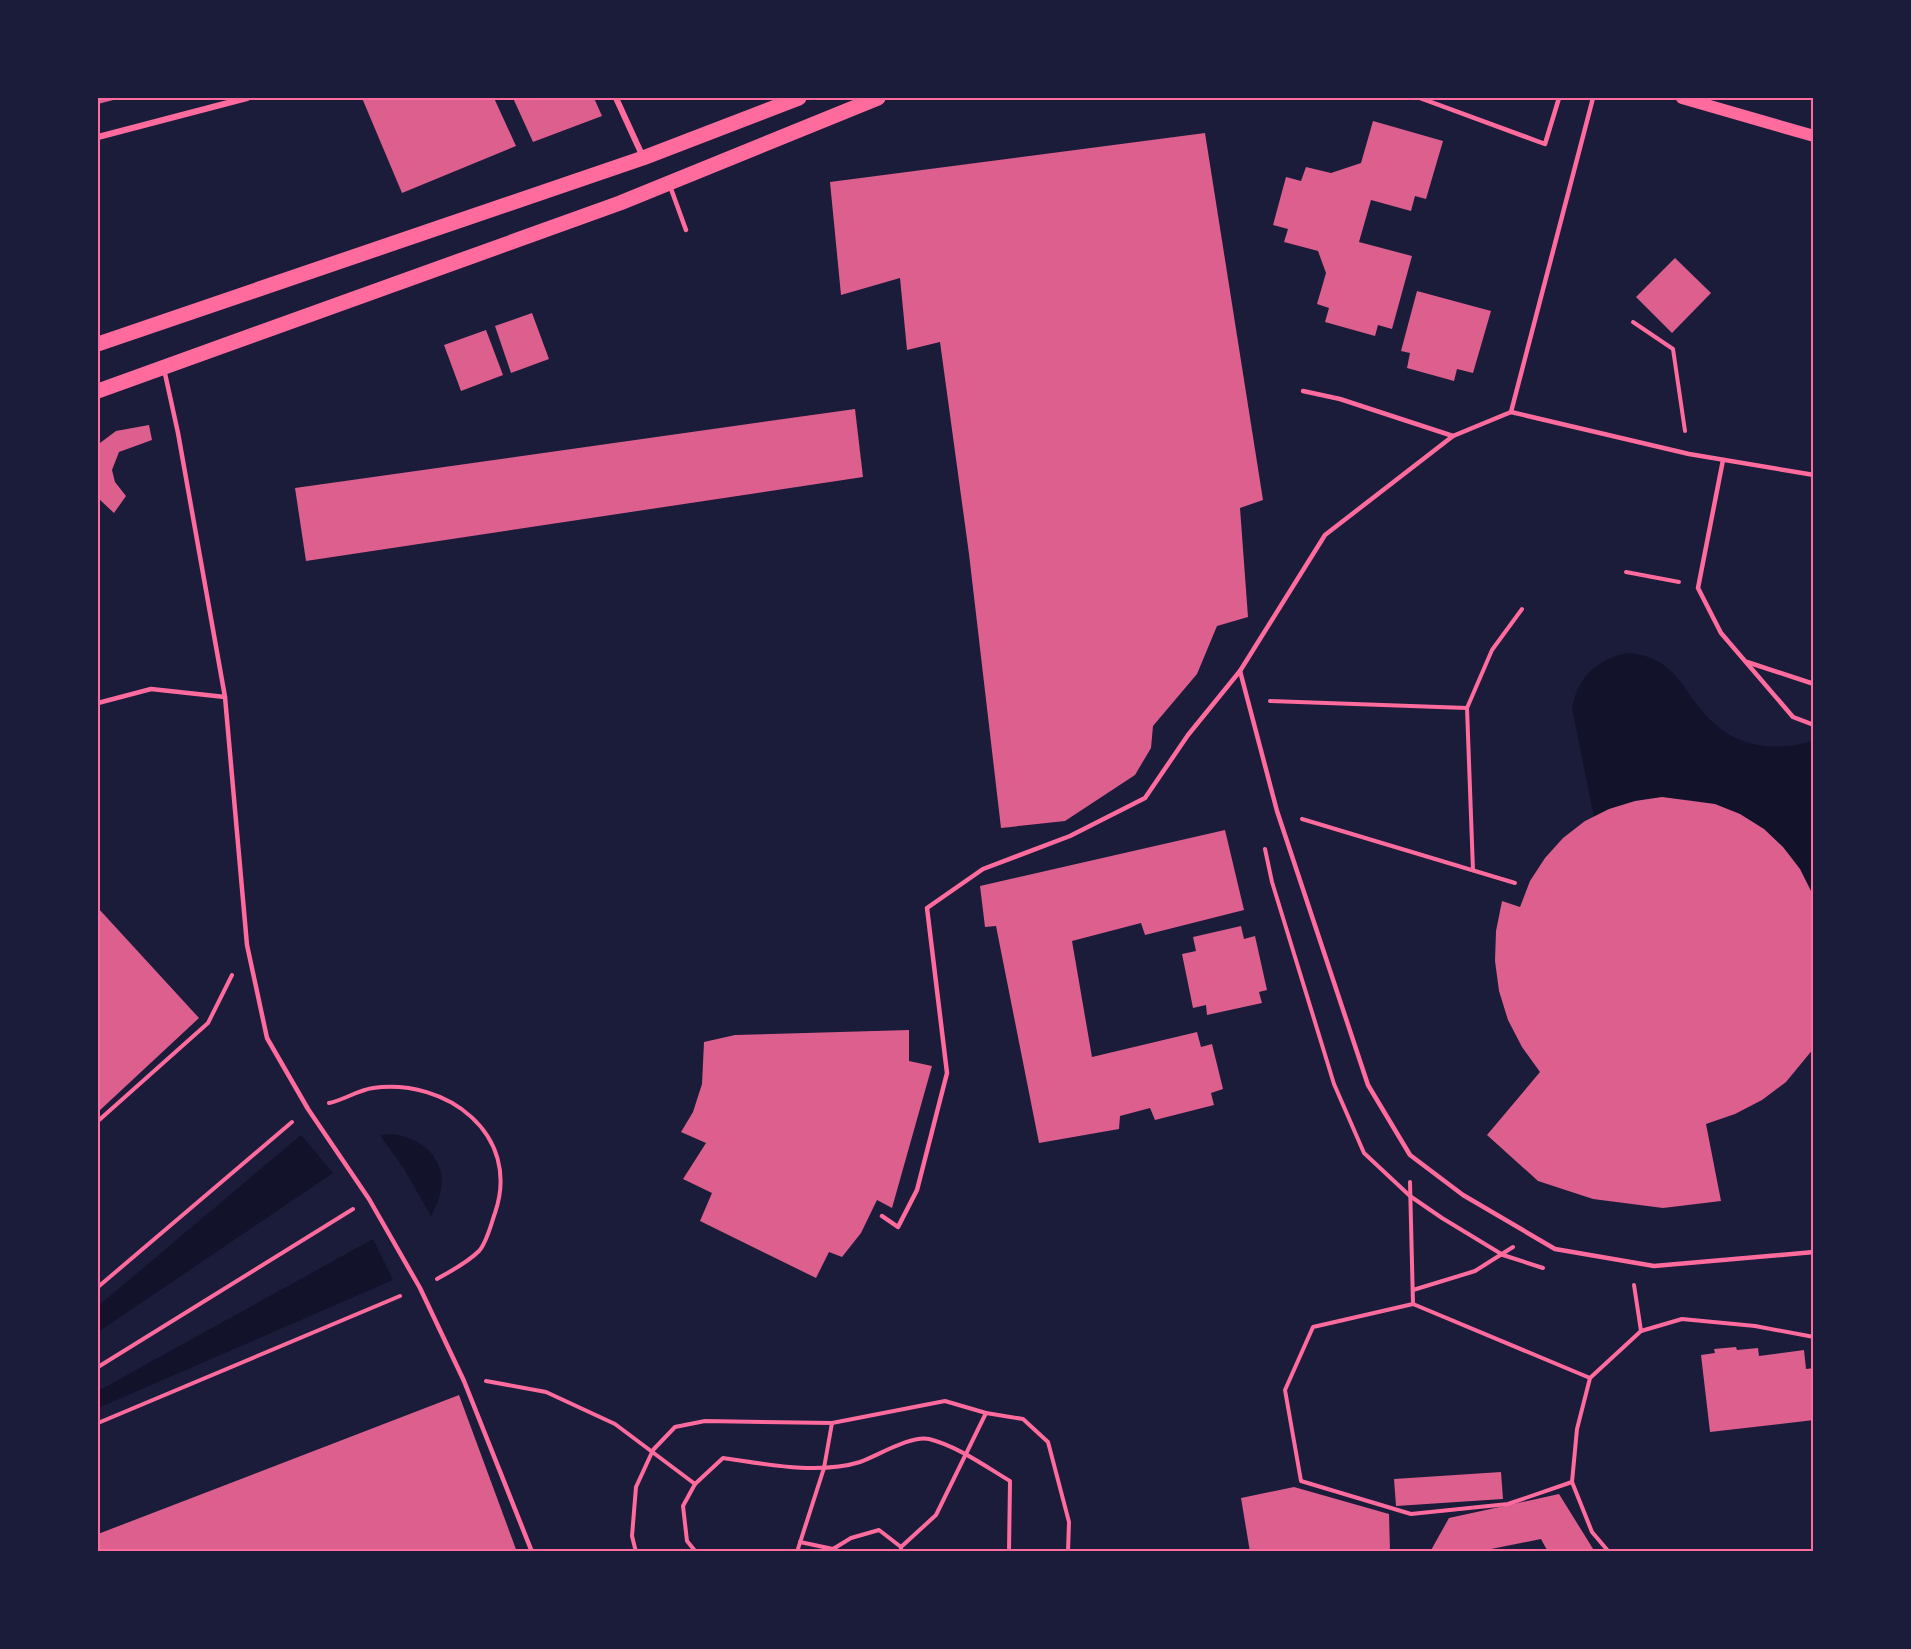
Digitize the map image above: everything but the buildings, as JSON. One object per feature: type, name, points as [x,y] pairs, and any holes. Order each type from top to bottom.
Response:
[{"type":"main road","points":[[98,344],[643,158],[799,98]]},
{"type":"main road","points":[[98,391],[669,183],[878,98]]},
{"type":"main road","points":[[1682,98],[1814,136]]},
{"type":"street","points":[[98,137],[247,98]]},
{"type":"street","points":[[616,98],[643,158]]},
{"type":"lane","points":[[1420,98],[1545,144],[1559,98]]},
{"type":"lane","points":[[1511,412],[1593,98]]},
{"type":"lane","points":[[669,183],[686,230]]},
{"type":"lane","points":[[163,367],[178,433],[225,697],[247,945],[267,1038],[308,1109],[369,1199],[420,1288],[464,1381],[531,1551]]},
{"type":"lane","points":[[1303,391],[1340,399],[1453,436]]},
{"type":"lane","points":[[882,1216],[898,1227],[917,1190],[947,1073],[927,908],[983,868],[1070,836],[1145,798],[1188,735],[1240,671],[1325,535],[1453,436],[1511,412],[1689,454],[1814,475]]},
{"type":"lane","points":[[1723,460],[1698,588],[1721,633],[1744,661],[1793,717],[1814,726]]},
{"type":"lane","points":[[1744,661],[1814,684]]},
{"type":"lane","points":[[1240,671],[1277,811],[1368,1085],[1410,1155],[1463,1195],[1554,1249],[1654,1266],[1814,1252]]},
{"type":"lane","points":[[98,703],[151,689],[225,697]]},
{"type":"path","points":[[1633,322],[1673,349],[1689,454]]},
{"type":"path","points":[[1626,572],[1669,578],[1698,588]]},
{"type":"path","points":[[1473,870],[1467,708],[1492,650],[1522,609]]},
{"type":"path","points":[[1248,701],[1467,708]]},
{"type":"path","points":[[1277,811],[1515,883]]},
{"type":"path","points":[[98,1120],[208,1023],[247,945]]},
{"type":"path","points":[[98,1287],[308,1109],[372,1088],[430,1093],[461,1107],[492,1141],[498,1159],[498,1205],[481,1249],[451,1271],[420,1288],[98,1423]]},
{"type":"path","points":[[1410,1155],[1413,1304]]},
{"type":"path","points":[[98,1367],[369,1199]]},
{"type":"path","points":[[1413,1290],[1475,1271],[1530,1234]]},
{"type":"path","points":[[1630,1262],[1641,1331]]},
{"type":"path","points":[[1572,1482],[1508,1504],[1411,1514],[1301,1481],[1285,1390],[1313,1327],[1413,1304],[1590,1378]]},
{"type":"path","points":[[1609,1551],[1592,1532],[1572,1482],[1577,1429],[1590,1378],[1641,1331],[1682,1318],[1755,1326],[1814,1337]]},
{"type":"path","points":[[464,1381],[486,1381],[546,1392],[615,1424],[653,1450],[695,1484]]},
{"type":"path","points":[[636,1551],[632,1536],[636,1487],[653,1450],[675,1427],[705,1421],[832,1423],[945,1401],[986,1413],[1023,1419],[1048,1442],[1069,1522],[1068,1551]]},
{"type":"path","points":[[800,1542],[833,1550],[851,1538],[879,1530],[901,1549],[936,1515],[986,1413]]},
{"type":"path","points":[[797,1551],[824,1468],[832,1423]]},
{"type":"path","points":[[696,1551],[687,1541],[683,1506],[695,1484],[723,1458],[824,1468],[858,1462],[906,1443],[927,1438],[965,1455],[1010,1481],[1009,1551]]},
{"type":"shaded area","points":[[1629,653],[1646,656],[1659,662],[1678,679],[1714,723],[1736,738],[1748,743],[1774,747],[1813,741],[1813,897],[1798,866],[1777,841],[1751,821],[1722,808],[1690,800],[1658,799],[1625,804],[1594,817],[1572,708],[1584,678],[1598,664]]},
{"type":"shaded area","points":[[394,1134],[422,1145],[432,1154],[438,1164],[441,1188],[438,1202],[431,1216],[404,1169],[380,1135]]},
{"type":"shaded area","points":[[301,1135],[333,1173],[98,1332],[98,1306]]},
{"type":"shaded area","points":[[373,1239],[393,1280],[98,1408],[98,1391]]}]
